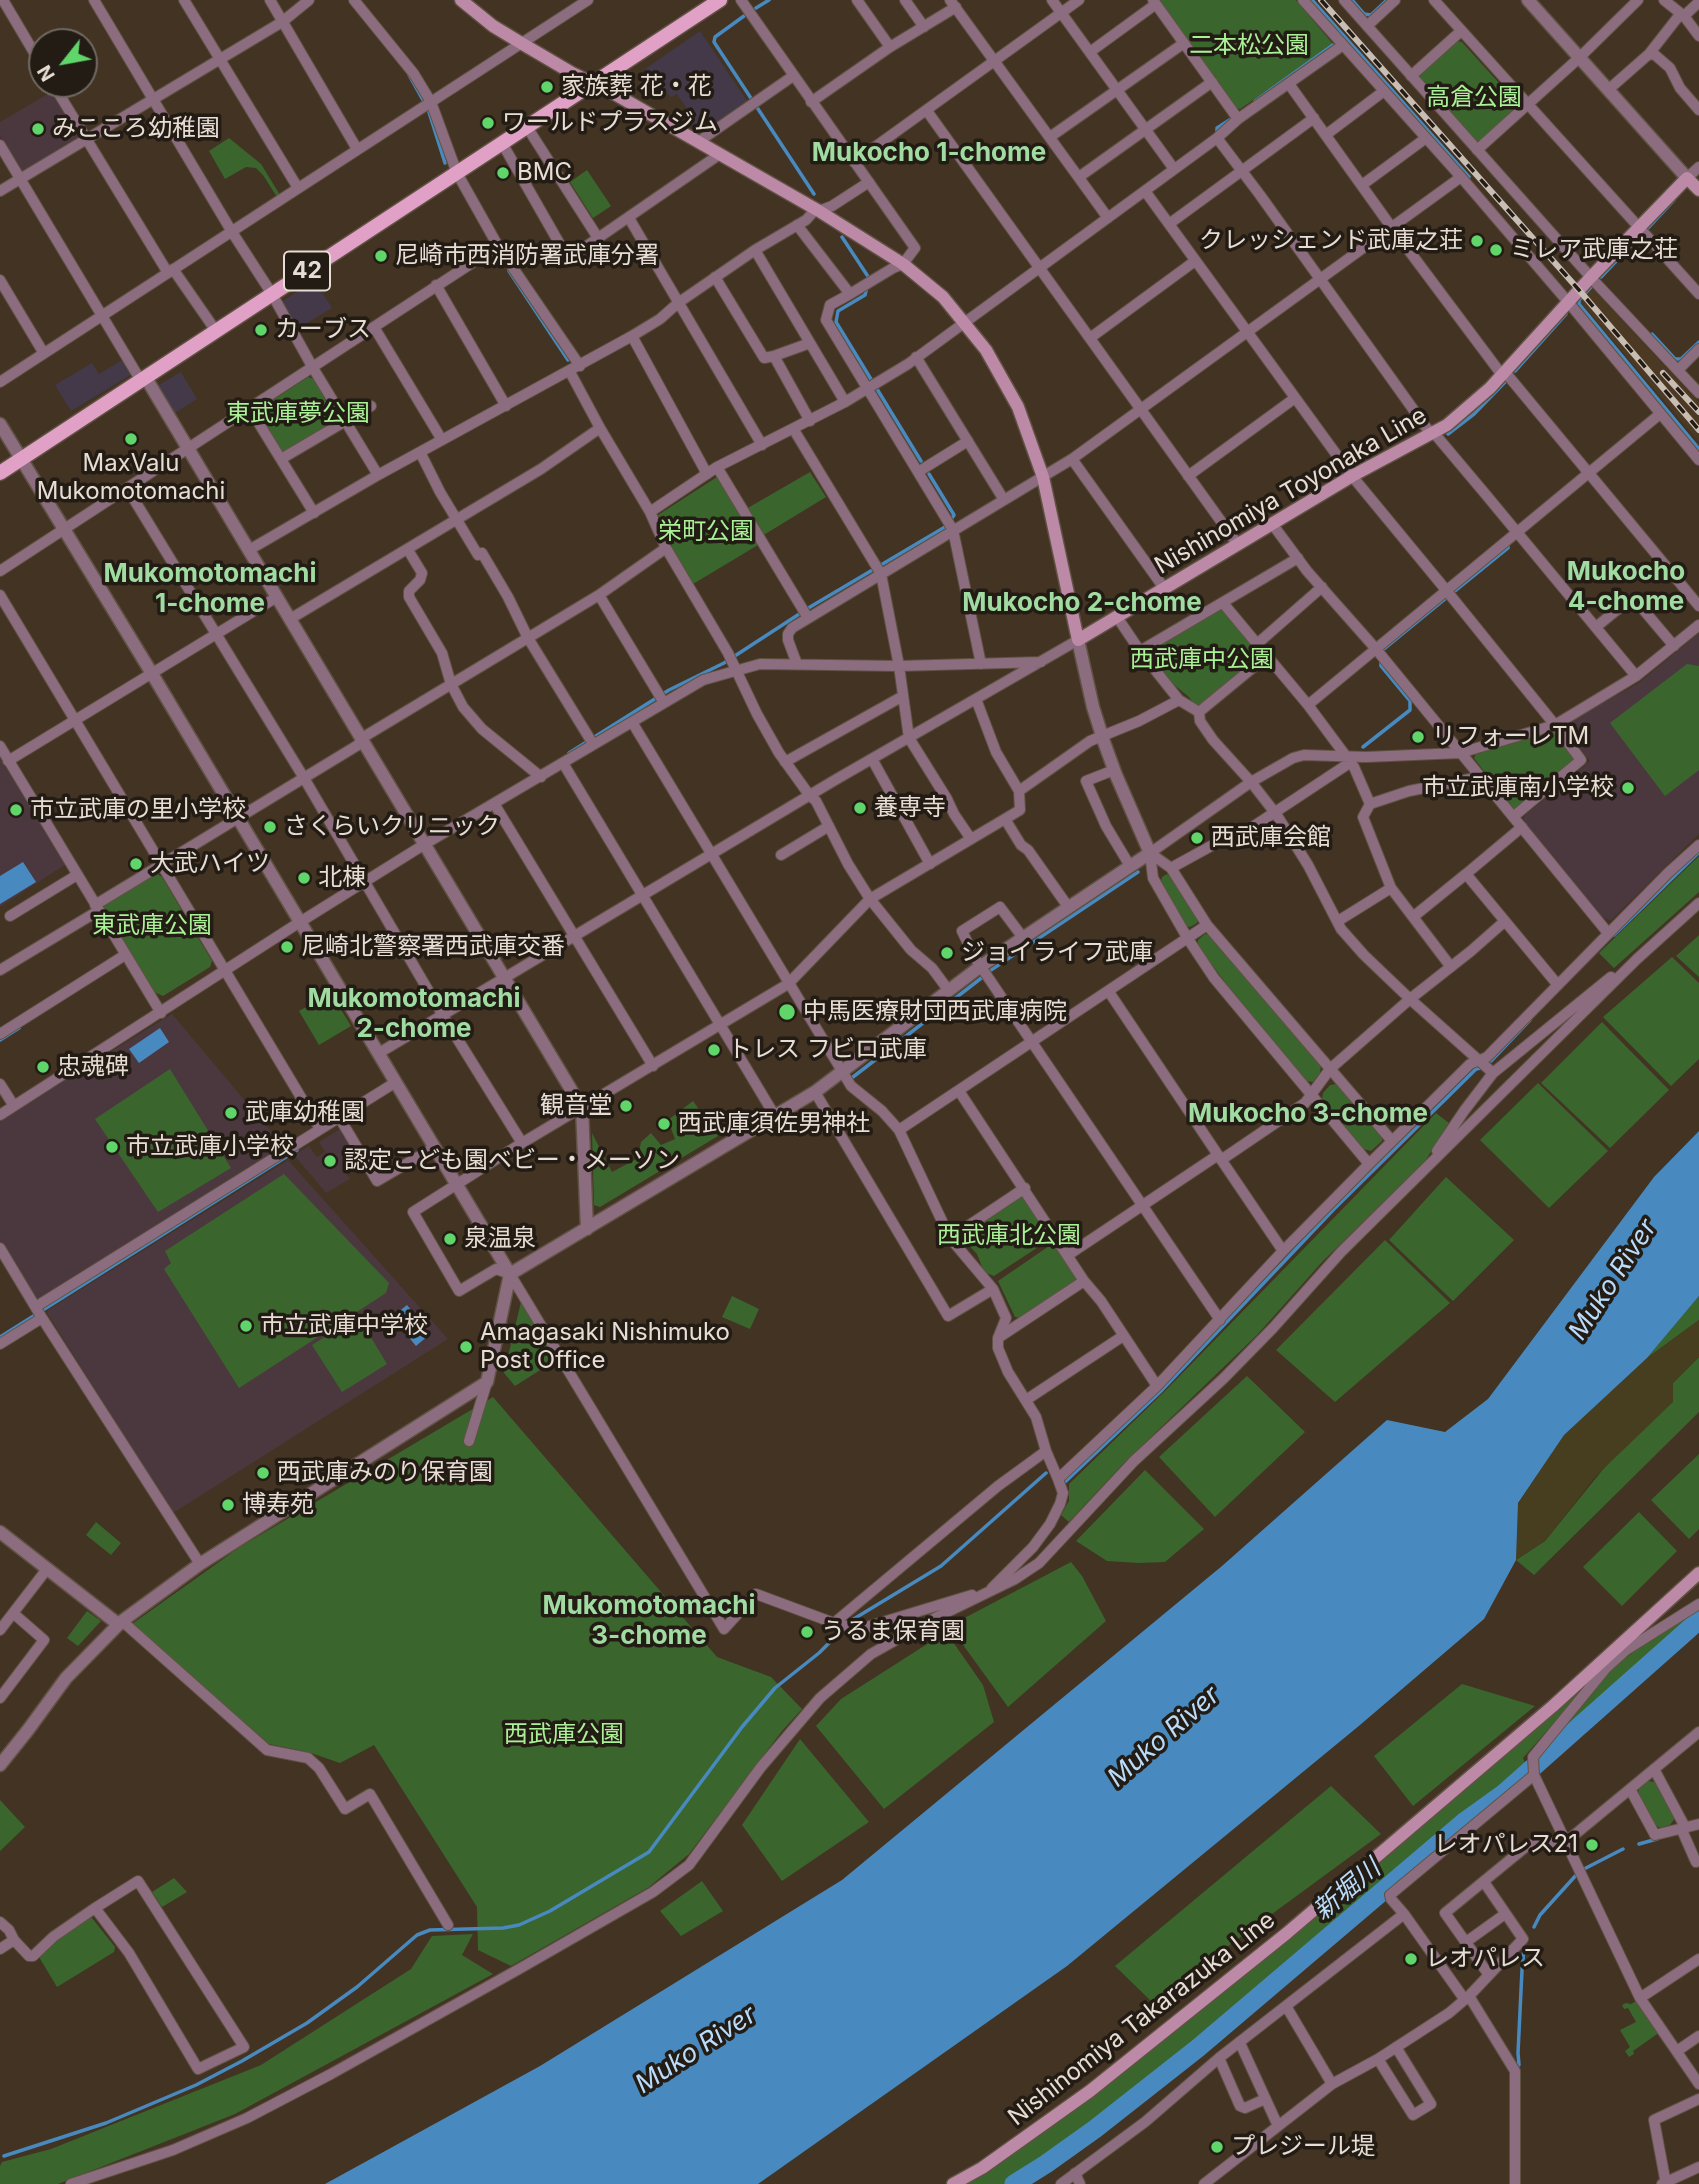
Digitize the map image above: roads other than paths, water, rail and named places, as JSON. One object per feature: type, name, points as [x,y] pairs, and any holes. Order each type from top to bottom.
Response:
[{"type":"main road","points":[[461,0],[521,43],[818,210],[903,264],[943,297],[986,350],[1014,399],[1043,477],[1078,640]]},
{"type":"main road","name":"42","points":[[0,473],[720,0]]},
{"type":"main road","points":[[1687,178],[1699,190]]},
{"type":"main road","name":"Nishinomiya Toyonaka Line","points":[[1078,640],[1352,477],[1434,433],[1463,413],[1687,178]]},
{"type":"main road","name":"Nishinomiya Takarazuka Line","points":[[953,2184],[982,2168],[1090,2091],[1237,1973],[1623,1647],[1699,1573]]},
{"type":"street","points":[[3,0],[28,42]]},
{"type":"street","points":[[94,0],[378,475]]},
{"type":"street","points":[[184,0],[298,188]]},
{"type":"street","points":[[270,0],[357,149]]},
{"type":"street","points":[[0,191],[282,22],[309,0]]},
{"type":"street","points":[[354,0],[403,58],[428,104],[457,173],[496,247],[580,366]]},
{"type":"street","points":[[0,382],[588,0]]},
{"type":"street","points":[[741,0],[915,248],[903,264],[830,305],[826,320],[953,530],[981,664]]},
{"type":"street","points":[[857,0],[890,47]]},
{"type":"street","points":[[905,0],[924,27]]},
{"type":"street","points":[[1052,0],[1174,169]]},
{"type":"street","points":[[854,162],[1079,0]]},
{"type":"street","points":[[1303,0],[1461,177],[1699,460]]},
{"type":"street","points":[[1344,0],[1591,277],[1699,393]]},
{"type":"street","points":[[1367,26],[1395,0]]},
{"type":"street","points":[[1434,0],[1699,294]]},
{"type":"street","points":[[1528,0],[1687,178],[1699,167]]},
{"type":"street","points":[[1477,150],[1639,0]]},
{"type":"street","points":[[1664,0],[1684,16],[1699,36]]},
{"type":"street","points":[[1090,52],[1154,2],[1238,119]]},
{"type":"street","points":[[1608,90],[1649,54],[1678,17],[1684,16],[1699,2]]},
{"type":"street","points":[[811,102],[890,47],[924,27],[953,4],[1108,218]]},
{"type":"street","points":[[1412,76],[1461,30]]},
{"type":"street","points":[[1050,137],[1184,43]]},
{"type":"street","points":[[650,512],[717,467],[794,430],[867,390],[916,357],[1217,138],[1238,119],[1343,45]]},
{"type":"street","points":[[1649,54],[1656,55],[1670,68],[1680,88],[1699,110]]},
{"type":"street","points":[[698,142],[793,76]]},
{"type":"street","points":[[1079,177],[1212,82]]},
{"type":"street","points":[[1289,84],[1493,366],[1503,374],[1589,473],[1699,606]]},
{"type":"street","points":[[1326,135],[1384,91]]},
{"type":"street","points":[[61,98],[170,271],[216,331]]},
{"type":"street","points":[[927,111],[1238,545]]},
{"type":"street","points":[[1169,224],[1314,118]]},
{"type":"street","points":[[527,127],[598,238]]},
{"type":"street","points":[[1217,138],[1428,430],[1434,433],[1636,676]]},
{"type":"street","points":[[1362,185],[1426,138]]},
{"type":"street","points":[[502,143],[566,255],[572,256],[720,154]]},
{"type":"street","points":[[0,145],[102,315],[188,448],[582,1108],[587,1229]]},
{"type":"street","points":[[797,664],[788,634],[805,614],[1072,459],[1461,177]]},
{"type":"street","points":[[249,550],[378,475],[570,372],[660,320],[678,303],[755,250],[869,182]]},
{"type":"street","points":[[1145,191],[1352,477],[1581,760],[1513,817]]},
{"type":"street","points":[[629,218],[762,445]]},
{"type":"street","points":[[797,225],[850,294]]},
{"type":"street","points":[[0,571],[496,247]]},
{"type":"street","points":[[755,250],[845,402]]},
{"type":"street","points":[[1090,338],[1195,261]]},
{"type":"street","points":[[715,277],[764,358],[810,343]]},
{"type":"street","points":[[0,280],[43,352]]},
{"type":"street","points":[[436,285],[506,406]]},
{"type":"street","points":[[374,327],[442,440]]},
{"type":"street","points":[[632,336],[707,474]]},
{"type":"street","points":[[1678,370],[1699,349]]},
{"type":"street","points":[[774,356],[810,421]]},
{"type":"street","points":[[916,357],[1004,500]]},
{"type":"street","points":[[570,372],[650,512],[666,548],[728,653],[757,714],[785,762],[816,801],[848,864],[870,899],[911,950],[932,968],[949,991]]},
{"type":"street","points":[[1188,476],[1295,398]]},
{"type":"street","points":[[281,459],[371,406]]},
{"type":"street","points":[[250,409],[314,513]]},
{"type":"street","points":[[1308,705],[1660,414]]},
{"type":"street","points":[[0,424],[724,1629],[756,1594],[834,1623],[860,1629],[990,1591],[1033,1547],[1050,1524],[1063,1493],[1036,1417],[1008,1372],[998,1348],[998,1338],[1006,1318],[993,1289],[950,1238],[899,1130],[882,1111],[850,1086],[632,722]]},
{"type":"street","points":[[290,620],[541,469],[600,428]]},
{"type":"street","points":[[794,430],[879,570],[899,666],[909,738],[971,839]]},
{"type":"street","points":[[918,472],[968,441]]},
{"type":"street","points":[[420,452],[440,492],[478,555],[482,553],[528,638],[593,744]]},
{"type":"street","points":[[1072,459],[1164,588]]},
{"type":"street","points":[[717,467],[805,614]]},
{"type":"street","points":[[127,488],[522,1143]]},
{"type":"street","points":[[1273,525],[1297,558],[1377,649],[1608,933]]},
{"type":"street","points":[[0,970],[162,863],[599,595],[666,548]]},
{"type":"street","points":[[408,550],[422,573],[420,580],[409,591],[410,597],[442,653],[451,684],[463,707],[482,729],[541,777]]},
{"type":"street","points":[[1140,651],[1297,558]]},
{"type":"street","points":[[1257,644],[1322,587]]},
{"type":"street","points":[[0,595],[320,1129]]},
{"type":"street","points":[[599,595],[664,703]]},
{"type":"street","points":[[8,761],[277,597]]},
{"type":"street","points":[[1596,627],[1629,600],[1636,601],[1674,646]]},
{"type":"street","points":[[1223,603],[1349,759],[1370,804]]},
{"type":"street","points":[[1117,617],[1179,700],[1199,712]]},
{"type":"street","points":[[976,699],[996,752],[1019,791],[1020,810],[870,899],[788,984],[522,1143],[413,1212],[459,1291],[496,1269],[510,1273],[815,1092],[981,966],[1251,782],[1293,758],[1304,755],[1349,759],[1460,752],[1555,725],[1636,676],[1699,625]]},
{"type":"street","points":[[379,1053],[711,854],[1078,640],[1102,736],[1150,853],[1153,878],[1214,978],[1369,1164]]},
{"type":"street","points":[[1199,712],[1267,656]]},
{"type":"street","points":[[0,1115],[161,1013],[168,1005],[225,968],[365,881],[703,680],[760,664],[899,666],[1041,662]]},
{"type":"street","points":[[785,762],[903,696]]},
{"type":"street","points":[[1019,791],[1090,741],[1139,721],[1179,700]]},
{"type":"street","points":[[1199,712],[1200,721],[1213,740],[1276,814],[1308,864],[1341,929],[1409,999],[1493,1073]]},
{"type":"street","points":[[0,746],[161,1013]]},
{"type":"street","points":[[1171,868],[1276,814],[1349,759]]},
{"type":"street","points":[[872,760],[930,864]]},
{"type":"street","points":[[563,763],[775,1116]]},
{"type":"street","points":[[1114,770],[1086,781],[1105,826],[1130,866]]},
{"type":"street","points":[[1451,967],[1391,888],[1363,817],[1370,804],[1409,791],[1480,777]]},
{"type":"street","points":[[495,805],[653,1066]]},
{"type":"street","points":[[1004,819],[1069,908]]},
{"type":"street","points":[[781,855],[829,826]]},
{"type":"street","points":[[1413,917],[1522,827]]},
{"type":"street","points":[[1058,1479],[1157,1386],[1283,1251],[1392,1141],[1470,1064],[1487,1057],[1608,933],[1699,845]]},
{"type":"street","points":[[1150,853],[1171,868],[1207,925],[1392,1141]]},
{"type":"street","points":[[1466,874],[1557,984]]},
{"type":"street","points":[[10,916],[77,875]]},
{"type":"street","points":[[1338,921],[1391,888]]},
{"type":"street","points":[[71,2184],[173,2150],[247,2118],[331,2074],[653,1892],[688,1865],[761,1767],[820,1698],[871,1654],[935,1618],[1015,1579],[1039,1563],[1134,1461],[1224,1378],[1273,1328],[1340,1252],[1637,959],[1699,903]]},
{"type":"street","points":[[1024,939],[1000,907],[962,931],[981,966],[1220,1320]]},
{"type":"street","points":[[1069,1255],[1305,1104],[1330,1069],[1409,999],[1505,921]]},
{"type":"street","points":[[899,1130],[1207,925]]},
{"type":"street","points":[[0,1034],[125,955]]},
{"type":"street","points":[[1429,1166],[1464,1111],[1493,1073],[1637,959]]},
{"type":"street","points":[[1109,992],[1283,1251]]},
{"type":"street","points":[[37,1306],[396,1082]]},
{"type":"street","points":[[0,1084],[14,1107]]},
{"type":"street","points":[[959,1091],[1157,1386]]},
{"type":"street","points":[[815,1092],[948,1316],[993,1289]]},
{"type":"street","points":[[339,1117],[377,1181],[435,1147]]},
{"type":"street","points":[[950,1238],[1024,1188]]},
{"type":"street","points":[[0,1248],[200,1564]]},
{"type":"street","points":[[469,1441],[487,1382],[510,1273]]},
{"type":"street","points":[[998,1338],[1084,1281]]},
{"type":"street","points":[[0,1344],[42,1318]]},
{"type":"street","points":[[1026,1400],[1124,1336]]},
{"type":"street","points":[[1,1762],[66,1678],[120,1623],[200,1564],[487,1382]]},
{"type":"street","points":[[834,1623],[998,1486],[1046,1451]]},
{"type":"street","points":[[0,1532],[120,1623],[267,1750],[308,1758],[319,1768],[345,1809],[370,1794],[449,1925]]},
{"type":"street","points":[[0,1630],[47,1569]]},
{"type":"street","points":[[1699,1604],[1623,1647],[1533,1757],[1533,1769],[1640,1998],[1699,2084]]},
{"type":"street","points":[[0,1698],[44,1640],[12,1614]]},
{"type":"street","points":[[1489,1975],[1445,1913],[1528,1845],[1567,1841],[1698,1736]]},
{"type":"street","points":[[1515,2184],[1515,2071],[1467,1998],[1390,1895],[1533,1769]]},
{"type":"street","points":[[1654,1769],[1683,1827],[1696,1861],[1699,1861]]},
{"type":"street","points":[[1630,1788],[1655,1835],[1699,1824]]},
{"type":"street","points":[[0,1922],[29,1956],[33,1956],[53,1937],[94,1909],[138,1881],[244,2047],[198,2068],[129,1954],[94,1909]]},
{"type":"street","points":[[1204,2184],[1332,2084],[1378,2059],[1449,2013],[1489,1975],[1522,1939],[1484,1882]]},
{"type":"street","points":[[1061,2184],[1145,2122],[1219,2059],[1405,1914]]},
{"type":"street","points":[[1466,1942],[1505,1914]]},
{"type":"street","points":[[0,1949],[14,1940]]},
{"type":"street","points":[[1640,1998],[1699,1959]]},
{"type":"street","points":[[1286,2006],[1332,2084]]},
{"type":"street","points":[[1676,2052],[1699,2036]]},
{"type":"street","points":[[1240,2043],[1278,2126]]},
{"type":"street","points":[[1378,2059],[1413,2115],[1431,2104],[1396,2047]]},
{"type":"street","points":[[1219,2059],[1240,2106],[1245,2108],[1265,2099]]},
{"type":"street","points":[[1699,2099],[1654,2120],[1664,2183],[1699,2167]]},
{"type":"street","points":[[1075,2173],[1080,2184]]},
{"type":"water","points":[[23,862],[36,882],[0,904],[0,876]]},
{"type":"water","points":[[160,1028],[169,1042],[139,1063],[129,1049]]},
{"type":"water","name":"Muko River","points":[[1699,1131],[1699,1296],[1647,1358],[1564,1435],[1518,1503],[1516,1560],[1484,1619],[1360,1725],[1067,1966],[758,2184],[325,2184],[540,2066],[842,1880],[1222,1566],[1387,1420],[1445,1432],[1488,1399],[1654,1177]]},
{"type":"water","points":[[407,1305],[430,1334],[416,1346],[392,1317]]},
{"type":"waterway","points":[[756,8],[769,0]]},
{"type":"waterway","points":[[1312,0],[1469,177]]},
{"type":"waterway","points":[[1352,0],[1364,14],[1371,15],[1387,0]]},
{"type":"waterway","points":[[744,16],[715,37],[714,42],[814,194]]},
{"type":"waterway","points":[[1255,101],[1333,45]]},
{"type":"waterway","points":[[409,75],[428,109],[445,163]]},
{"type":"waterway","points":[[1217,131],[1217,128],[1231,119]]},
{"type":"waterway","points":[[1647,229],[1674,200]]},
{"type":"waterway","points":[[842,237],[869,278],[865,295],[838,311],[836,322],[921,461]]},
{"type":"waterway","points":[[1601,277],[1638,238]]},
{"type":"waterway","points":[[509,271],[568,360]]},
{"type":"waterway","points":[[1579,300],[1593,285]]},
{"type":"waterway","points":[[1579,301],[1699,449]]},
{"type":"waterway","points":[[1515,371],[1566,314]]},
{"type":"waterway","points":[[1652,334],[1675,359],[1681,359],[1699,342]]},
{"type":"waterway","points":[[1448,434],[1474,414],[1506,381]]},
{"type":"waterway","points":[[929,474],[954,515],[952,518]]},
{"type":"waterway","points":[[569,753],[669,690],[724,663],[810,607],[945,527]]},
{"type":"waterway","points":[[1455,591],[1508,548],[1508,544]]},
{"type":"waterway","points":[[1384,649],[1445,599]]},
{"type":"waterway","points":[[1363,747],[1410,710],[1410,701],[1381,663]]},
{"type":"waterway","points":[[1614,935],[1699,852]]},
{"type":"waterway","points":[[991,970],[1138,872]]},
{"type":"waterway","points":[[853,1077],[984,976]]},
{"type":"waterway","points":[[1491,1061],[1530,1020]]},
{"type":"waterway","points":[[0,1040],[19,1028]]},
{"type":"waterway","points":[[1065,1482],[1160,1392],[1334,1209],[1476,1069],[1481,1068]]},
{"type":"waterway","points":[[0,1337],[297,1150]]},
{"type":"waterway","points":[[4,2156],[106,2123],[196,2085],[242,2061],[307,2023],[357,1987],[417,1935],[430,1930],[519,1925],[550,1911],[649,1852],[742,1727],[775,1688],[819,1653],[852,1620],[941,1566],[1046,1473]]},
{"type":"waterway","name":"新堀川","points":[[1014,2184],[1095,2129],[1198,2048],[1464,1822],[1503,1794],[1699,1620]]},
{"type":"waterway","points":[[1639,1844],[1657,1839]]},
{"type":"waterway","points":[[1584,1869],[1623,1849]]},
{"type":"waterway","points":[[1534,1927],[1540,1915],[1578,1873]]},
{"type":"waterway","points":[[1519,2065],[1524,1949]]},
{"type":"railway","points":[[1321,0],[1579,290],[1699,430]]},
{"type":"railway","points":[[1663,373],[1699,412]]},
{"type":"place","name":"家族葬 花・花","points":[[547,87]]},
{"type":"place","name":"ワールドプラスジム","points":[[488,123]]},
{"type":"place","name":"みこころ幼稚園","points":[[38,129]]},
{"type":"place","name":"BMC","points":[[503,173]]},
{"type":"place","name":"クレッシェンド武庫之荘","points":[[1477,241]]},
{"type":"place","name":"ミレア武庫之荘","points":[[1496,250]]},
{"type":"place","name":"尼崎市西消防署武庫分署","points":[[381,256]]},
{"type":"place","name":"カーブス","points":[[261,330]]},
{"type":"place","name":"MaxValu Mukomotomachi","points":[[131,439]]},
{"type":"place","name":"リフォーレTM","points":[[1418,737]]},
{"type":"place","name":"市立武庫南小学校","points":[[1628,788]]},
{"type":"place","name":"養専寺","points":[[860,808]]},
{"type":"place","name":"市立武庫の里小学校","points":[[16,810]]},
{"type":"place","name":"さくらいクリニック","points":[[270,827]]},
{"type":"place","name":"西武庫会館","points":[[1197,838]]},
{"type":"place","name":"大武ハイツ","points":[[136,864]]},
{"type":"place","name":"北棟","points":[[304,878]]},
{"type":"place","name":"尼崎北警察署西武庫交番","points":[[287,947]]},
{"type":"place","name":"ジョイライフ武庫","points":[[947,953]]},
{"type":"place","name":"中馬医療財団西武庫病院","points":[[787,1012]]},
{"type":"place","name":"トレス フビロ武庫","points":[[714,1050]]},
{"type":"place","name":"忠魂碑","points":[[43,1067]]},
{"type":"place","name":"観音堂","points":[[626,1106]]},
{"type":"place","name":"武庫幼稚園","points":[[231,1113]]},
{"type":"place","name":"西武庫須佐男神社","points":[[664,1124]]},
{"type":"place","name":"市立武庫小学校","points":[[112,1147]]},
{"type":"place","name":"認定こども園ベビー・メーソン","points":[[330,1161]]},
{"type":"place","name":"泉温泉","points":[[450,1239]]},
{"type":"place","name":"市立武庫中学校","points":[[246,1326]]},
{"type":"place","name":"Amagasaki Nishimuko Post Office","points":[[466,1347]]},
{"type":"place","name":"西武庫みのり保育園","points":[[263,1473]]},
{"type":"place","name":"博寿苑","points":[[228,1505]]},
{"type":"place","name":"うるま保育園","points":[[807,1632]]},
{"type":"place","name":"レオパレス21","points":[[1592,1845]]},
{"type":"place","name":"レオパレス","points":[[1411,1959]]},
{"type":"place","name":"プレジール堤","points":[[1217,2147]]},
{"type":"district","name":"Mukocho 1-chome","points":[[929,153]]},
{"type":"district","name":"Mukocho 4-chome","points":[[1626,587]]},
{"type":"district","name":"Mukomotomachi 1-chome","points":[[210,589]]},
{"type":"district","name":"Mukocho 2-chome","points":[[1082,603]]},
{"type":"district","name":"Mukomotomachi 2-chome","points":[[414,1014]]},
{"type":"district","name":"Mukocho 3-chome","points":[[1308,1114]]},
{"type":"district","name":"Mukomotomachi 3-chome","points":[[649,1621]]},
{"type":"park label","name":"二本松公園","points":[[1249,46]]},
{"type":"park label","name":"高倉公園","points":[[1474,98]]},
{"type":"park label","name":"東武庫夢公園","points":[[298,414]]},
{"type":"park label","name":"栄町公園","points":[[706,532]]},
{"type":"park label","name":"西武庫中公園","points":[[1202,660]]},
{"type":"park label","name":"東武庫公園","points":[[152,926]]},
{"type":"park label","name":"西武庫北公園","points":[[1009,1236]]},
{"type":"park label","name":"西武庫公園","points":[[564,1735]]}]
